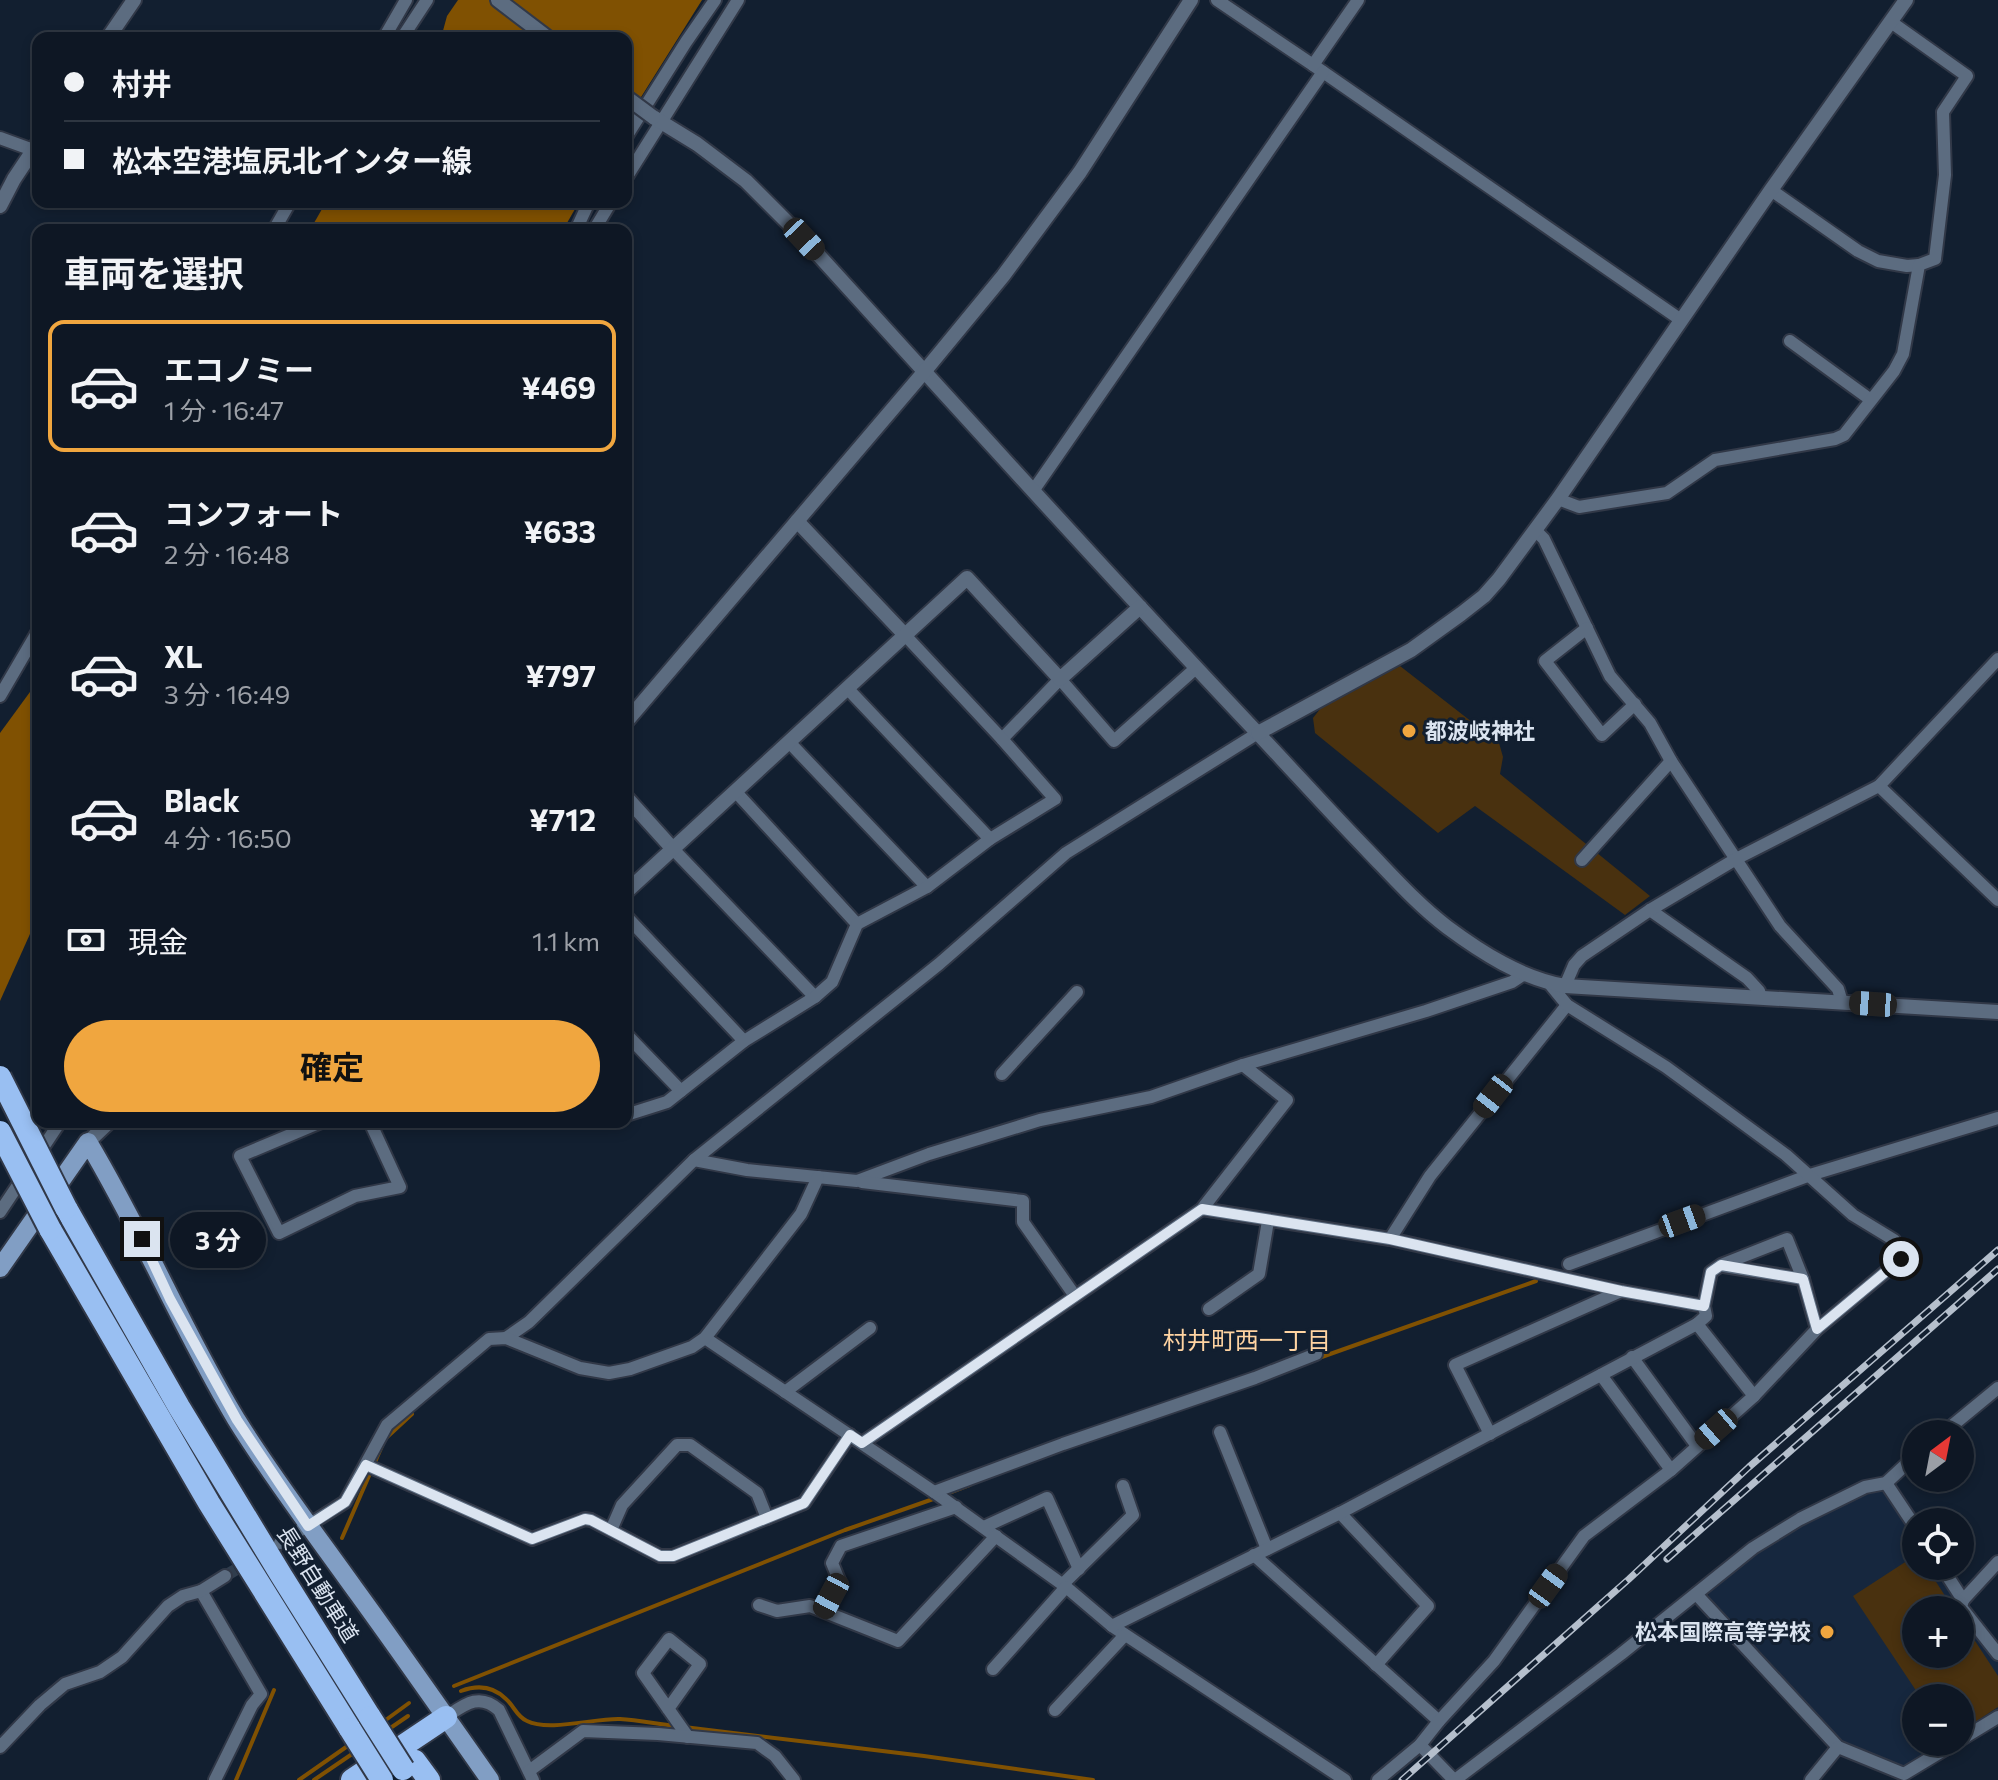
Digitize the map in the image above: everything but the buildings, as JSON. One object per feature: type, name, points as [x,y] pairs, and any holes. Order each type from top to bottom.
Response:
[{"type":"highway","name":"長野自動車道","points":[[0,1077],[66,1208],[179,1407],[281,1575],[409,1770],[429,1780]]},
{"type":"highway","points":[[0,1132],[50,1229],[209,1503],[224,1540],[344,1733],[382,1780]]},
{"type":"highway","points":[[352,1780],[446,1717]]},
{"type":"highway","points":[[344,1733],[364,1780]]},
{"type":"main road","points":[[0,1268],[88,1142],[113,1183],[170,1299],[237,1420],[308,1526],[490,1780]]},
{"type":"street","points":[[112,32],[134,0]]},
{"type":"street","points":[[387,32],[406,0]]},
{"type":"street","points":[[406,32],[427,0]]},
{"type":"street","points":[[498,0],[540,32]]},
{"type":"street","points":[[632,128],[715,0]]},
{"type":"street","points":[[632,167],[657,120],[738,0]]},
{"type":"street","points":[[632,715],[1003,276],[1080,172],[1191,0]]},
{"type":"street","points":[[1217,0],[1681,320]]},
{"type":"street","points":[[1033,491],[1318,68],[1358,0]]},
{"type":"street","points":[[506,1338],[529,1322],[694,1160],[939,964],[1066,853],[1258,733],[1411,650],[1484,596],[1558,499],[1906,0]]},
{"type":"street","points":[[1771,190],[1858,251],[1878,261],[1907,266],[1935,259],[1945,175],[1943,112],[1967,76],[1891,22]]},
{"type":"street","points":[[632,101],[746,181],[804,239],[1196,668],[1412,897],[1469,943],[1524,974],[1565,986],[1998,1012]]},
{"type":"street","points":[[0,138],[32,145]]},
{"type":"street","points":[[0,206],[32,151]]},
{"type":"street","points":[[1558,499],[1579,507],[1667,493],[1715,460],[1844,435],[1894,371],[1903,354],[1919,265]]},
{"type":"street","points":[[1790,341],[1871,400]]},
{"type":"street","points":[[632,1113],[667,1102],[744,1041],[815,997],[832,982],[857,924],[927,887],[990,839],[1055,799],[797,521]]},
{"type":"street","points":[[1535,530],[1544,539],[1610,676],[1650,723],[1671,761],[1780,926],[1838,989],[1842,1002]]},
{"type":"street","points":[[632,886],[967,578],[1114,741],[1196,668]]},
{"type":"street","points":[[1002,739],[1060,679],[1140,607]]},
{"type":"street","points":[[1587,628],[1545,661],[1602,735],[1635,704]]},
{"type":"street","points":[[0,696],[32,641]]},
{"type":"street","points":[[1565,986],[1574,965],[1582,956],[1650,910],[1736,859],[1879,786],[1998,659]]},
{"type":"street","points":[[847,688],[990,839]]},
{"type":"street","points":[[789,742],[927,887]]},
{"type":"street","points":[[1582,860],[1671,761]]},
{"type":"street","points":[[1879,786],[1998,900]]},
{"type":"street","points":[[735,791],[857,924]]},
{"type":"street","points":[[632,804],[815,997]]},
{"type":"street","points":[[1650,910],[1747,978],[1761,998]]},
{"type":"street","points":[[632,922],[744,1041]]},
{"type":"street","points":[[857,1181],[929,1154],[1040,1120],[1151,1097],[1243,1065],[1426,1011],[1512,982],[1524,974]]},
{"type":"street","points":[[1378,1780],[1420,1745],[1494,1661],[1584,1536],[1671,1470],[1754,1396],[1817,1329],[1901,1259],[1894,1240],[1853,1215],[1786,1155],[1666,1067],[1567,1005],[1549,983]]},
{"type":"street","points":[[1002,1074],[1077,992]]},
{"type":"street","points":[[1390,1239],[1430,1176],[1567,1005]]},
{"type":"street","points":[[632,1040],[681,1091]]},
{"type":"street","points":[[862,1443],[1202,1209],[1287,1100],[1243,1065]]},
{"type":"street","points":[[1569,1264],[1810,1175],[1998,1118]]},
{"type":"street","points":[[0,1212],[56,1128]]},
{"type":"street","points":[[88,1142],[103,1128]]},
{"type":"street","points":[[307,1128],[240,1156],[279,1233],[355,1196],[400,1187],[373,1128]]},
{"type":"street","points":[[694,1160],[747,1170],[1023,1201],[1023,1222],[1075,1296]]},
{"type":"street","points":[[280,1543],[345,1502],[387,1425],[489,1339],[506,1338],[580,1368],[609,1373],[630,1369],[692,1347],[705,1338],[801,1214],[818,1177]]},
{"type":"street","points":[[1202,1209],[1390,1239],[1621,1291],[1704,1306]]},
{"type":"street","points":[[1209,1309],[1259,1274],[1268,1221]]},
{"type":"street","points":[[1112,1626],[1340,1513],[1697,1324],[1706,1316],[1704,1306],[1711,1272],[1721,1265],[1787,1239],[1803,1279],[1817,1329]]},
{"type":"street","points":[[1721,1265],[1803,1279]]},
{"type":"street","points":[[1490,1434],[1455,1365],[1621,1291]]},
{"type":"street","points":[[1697,1324],[1754,1396]]},
{"type":"street","points":[[785,1392],[870,1328]]},
{"type":"street","points":[[705,1338],[956,1507],[1065,1586],[1125,1635],[1345,1780]]},
{"type":"street","points":[[934,1492],[1316,1354]]},
{"type":"street","points":[[1632,1357],[1697,1446]]},
{"type":"street","points":[[1601,1375],[1671,1470]]},
{"type":"street","points":[[1959,1420],[1998,1388]]},
{"type":"street","points":[[1220,1432],[1267,1549]]},
{"type":"street","points":[[366,1465],[532,1539],[585,1519],[660,1556],[673,1556],[804,1503],[850,1435]]},
{"type":"street","points":[[611,1530],[622,1505],[677,1445],[690,1445],[757,1493],[767,1518]]},
{"type":"street","points":[[1420,1745],[1454,1780],[1621,1654],[1753,1548],[1800,1519],[1865,1487],[1886,1483],[1902,1468]]},
{"type":"street","points":[[1886,1483],[1903,1508]]},
{"type":"street","points":[[993,1669],[1079,1569],[1133,1515],[1123,1486]]},
{"type":"street","points":[[984,1527],[1047,1498],[1079,1569]]},
{"type":"street","points":[[823,1611],[839,1580],[832,1563],[841,1546],[956,1507]]},
{"type":"street","points":[[1340,1513],[1428,1606],[1376,1665]]},
{"type":"street","points":[[759,1605],[777,1611],[810,1606],[898,1641],[996,1536]]},
{"type":"street","points":[[1254,1555],[1439,1721]]},
{"type":"street","points":[[1967,1596],[1998,1562]]},
{"type":"street","points":[[0,1747],[65,1684],[100,1672],[122,1657],[168,1606],[225,1576]]},
{"type":"street","points":[[201,1591],[261,1694],[252,1705],[215,1780]]},
{"type":"street","points":[[1696,1594],[1838,1747],[1906,1777],[1936,1756]]},
{"type":"street","points":[[1974,1624],[1998,1654]]},
{"type":"street","points":[[1055,1710],[1125,1635]]},
{"type":"street","points":[[668,1709],[700,1664],[669,1639],[643,1673],[668,1709],[688,1737]]},
{"type":"street","points":[[446,1717],[474,1701],[494,1705],[531,1776],[583,1731],[757,1743],[775,1756],[794,1780]]},
{"type":"street","points":[[1974,1731],[1998,1717]]},
{"type":"street","points":[[1811,1780],[1838,1747]]},
{"type":"shaded area","points":[[458,0],[702,0],[632,111],[632,32],[443,32],[447,16]]},
{"type":"shaded area","points":[[323,208],[576,208],[566,224],[313,224]]},
{"type":"shaded area","points":[[1400,666],[1499,743],[1503,757],[1500,774],[1650,896],[1625,915],[1475,806],[1438,833],[1315,733],[1313,718],[1320,709]]},
{"type":"shaded area","points":[[32,689],[32,929],[0,1001],[0,733]]},
{"type":"shaded area","name":"松本国際高等学校","points":[[1886,1490],[1902,1514],[1902,1580],[1946,1580],[1957,1596],[1902,1596],[1902,1668],[1974,1668],[1974,1630],[1998,1662],[1998,1712],[1974,1727],[1974,1684],[1902,1684],[1902,1756],[1926,1756],[1902,1771],[1850,1751],[1708,1602],[1709,1591],[1763,1548],[1864,1495]]},
{"type":"shaded area","points":[[1902,1564],[1902,1580],[1935,1580],[1945,1596],[1902,1596],[1902,1668],[1974,1668],[1974,1639],[1998,1676],[1998,1707],[1974,1723],[1974,1684],[1912,1684],[1853,1596]]},
{"type":"waterway","points":[[1316,1359],[1536,1281]]},
{"type":"waterway","points":[[342,1538],[385,1439],[412,1414]]},
{"type":"waterway","points":[[944,1495],[970,1485]]},
{"type":"waterway","points":[[454,1686],[845,1530],[936,1498]]},
{"type":"waterway","points":[[461,1691],[479,1687],[496,1691],[521,1717],[536,1724],[560,1725],[620,1719],[675,1726]]},
{"type":"waterway","points":[[236,1780],[274,1690]]},
{"type":"waterway","points":[[383,1722],[409,1703]]},
{"type":"waterway","points":[[386,1731],[408,1716]]},
{"type":"waterway","points":[[684,1727],[1093,1780]]},
{"type":"waterway","points":[[299,1780],[349,1745]]},
{"type":"waterway","points":[[314,1780],[355,1752]]},
{"type":"tunnel","points":[[225,1576],[271,1549]]},
{"type":"railway","points":[[1402,1780],[1629,1579],[1749,1467],[1998,1250]]},
{"type":"railway","points":[[1667,1559],[1998,1269]]},
{"type":"place","name":"都波岐神社","points":[[1409,731]]},
{"type":"place","name":"松本国際高等学校","points":[[1827,1632]]},
{"type":"district","name":"村井町西一丁目","points":[[1247,1341]]},
{"type":"route","points":[[142,1239],[170,1299],[237,1420],[308,1526],[345,1502],[366,1465],[532,1539],[585,1519],[660,1556],[673,1556],[804,1503],[850,1435],[862,1443],[1202,1209],[1390,1239],[1621,1291],[1704,1306],[1711,1272],[1721,1265],[1803,1279],[1817,1329],[1901,1259]]}]
